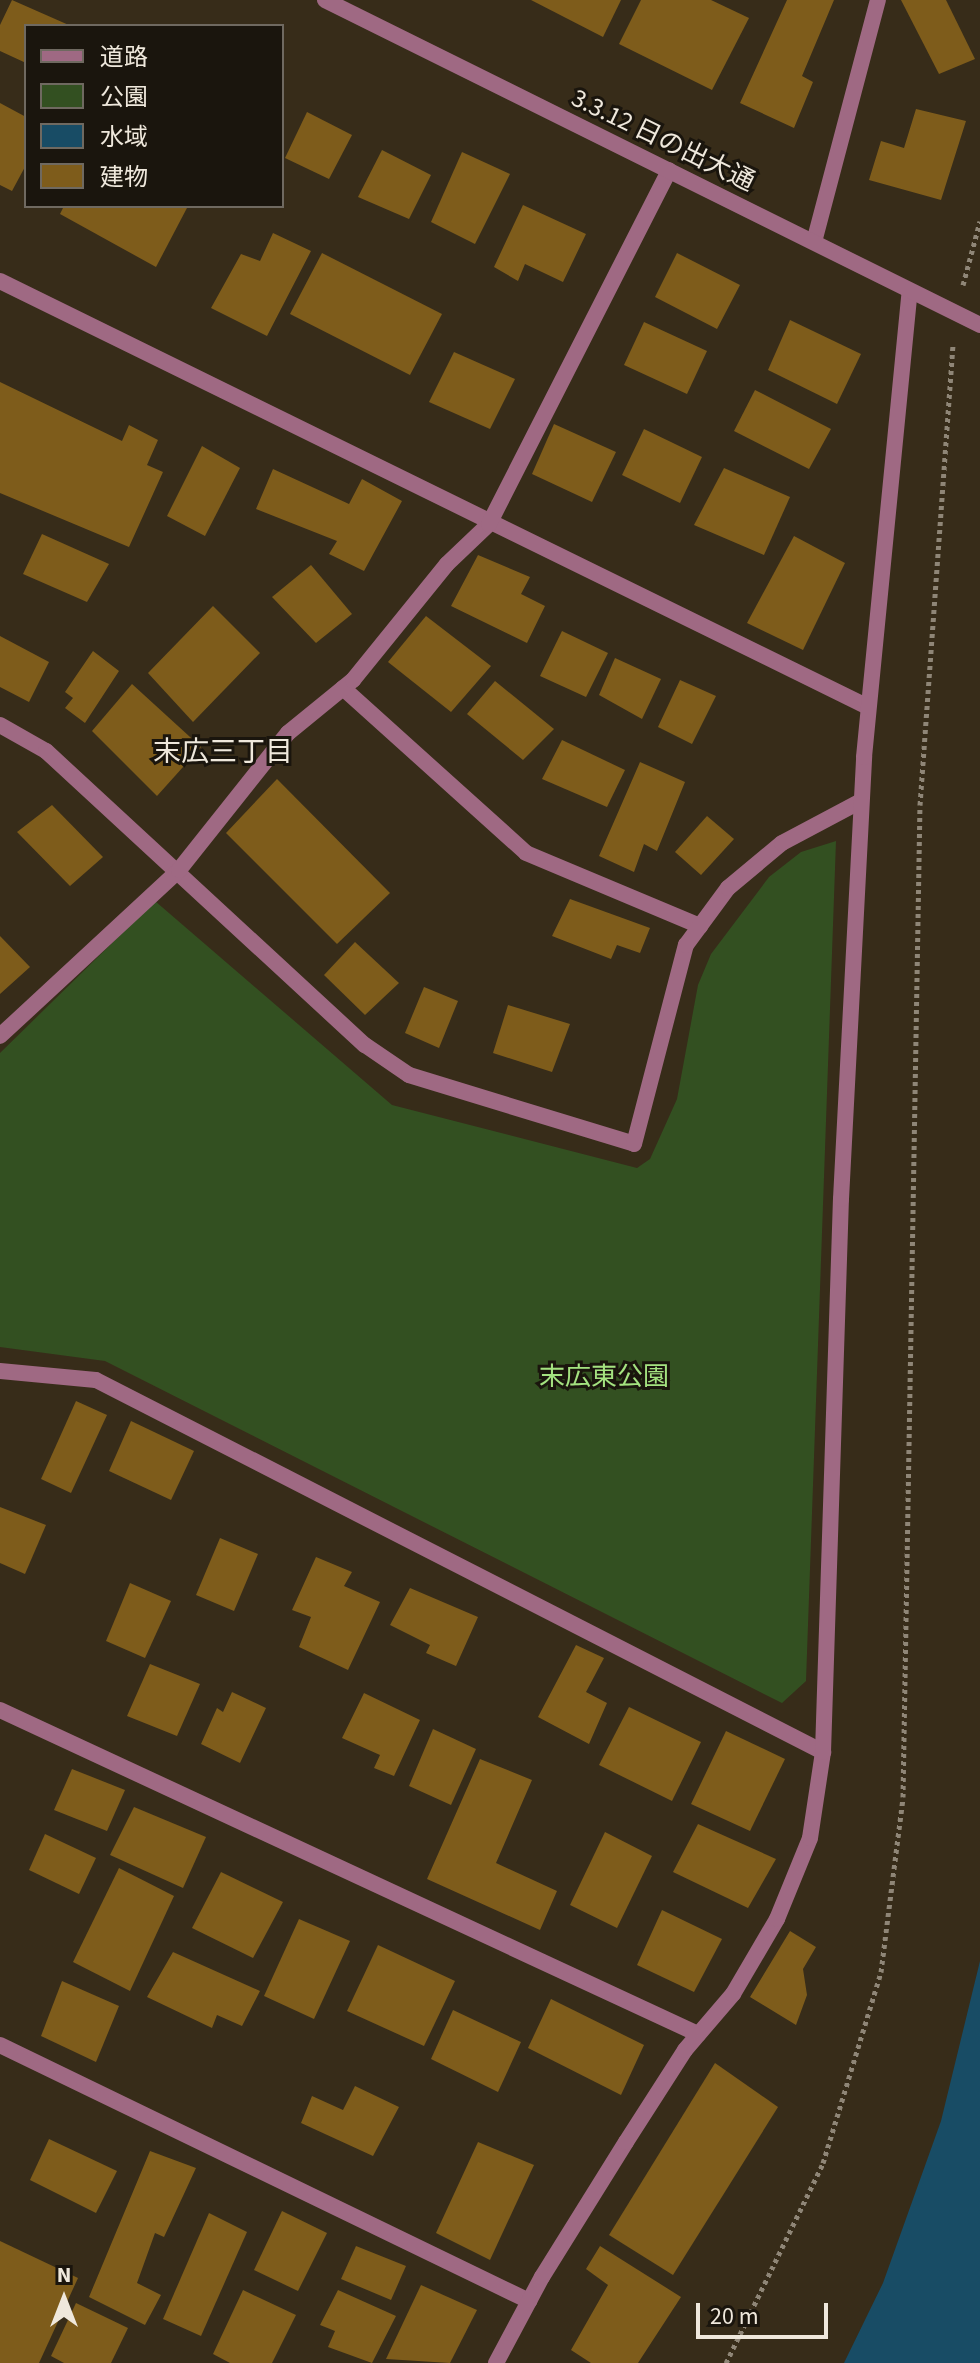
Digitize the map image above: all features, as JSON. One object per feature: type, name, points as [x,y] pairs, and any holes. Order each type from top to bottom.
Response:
[{"type":"street","name":"3.3.12 日の出大通","points":[[325,0],[980,325]]},
{"type":"street","points":[[814,242],[878,0]]},
{"type":"street","points":[[0,1036],[179,870],[288,733],[343,688],[447,564],[489,524],[669,170]]},
{"type":"street","points":[[0,281],[489,524],[868,707]]},
{"type":"street","points":[[496,2363],[529,2301],[698,2034],[733,1994],[777,1919],[810,1838],[823,1752],[841,1199],[861,801],[910,291]]},
{"type":"street","points":[[343,688],[526,853],[700,926]]},
{"type":"street","points":[[0,725],[46,751],[179,870],[353,1034],[409,1075],[634,1144],[686,945],[728,888],[782,843],[861,801]]},
{"type":"street","points":[[0,1371],[96,1380],[823,1752]]},
{"type":"street","points":[[0,1710],[698,2034]]},
{"type":"street","points":[[0,2045],[529,2301]]},
{"type":"path","points":[[726,2363],[823,2163],[881,1972],[903,1797],[920,805],[956,313],[980,221]]},
{"type":"green space","name":"末広東公園","points":[[836,841],[806,1681],[782,1703],[105,1361],[0,1347],[0,1053],[155,901],[392,1105],[637,1168],[650,1159],[677,1099],[698,985],[711,954],[769,877],[801,852]]},
{"type":"water","points":[[980,1961],[980,2363],[844,2363],[883,2283],[941,2121]]},
{"type":"building","points":[[12,0],[66,24],[24,24],[24,62],[0,51],[0,25]]},
{"type":"building","points":[[531,0],[621,0],[603,37]]},
{"type":"building","points":[[641,0],[711,0],[749,18],[712,90],[619,44]]},
{"type":"building","points":[[787,0],[834,0],[802,76],[813,82],[794,128],[740,103]]},
{"type":"building","points":[[901,0],[946,0],[975,59],[939,74]]},
{"type":"building","points":[[0,103],[24,116],[24,169],[12,191],[0,185]]},
{"type":"building","points":[[916,109],[966,121],[941,200],[869,180],[881,141],[904,148]]},
{"type":"building","points":[[307,112],[352,135],[329,179],[285,158]]},
{"type":"building","points":[[382,150],[431,175],[409,219],[358,197]]},
{"type":"building","points":[[462,152],[510,174],[475,244],[431,222]]},
{"type":"building","points":[[523,205],[586,234],[563,282],[525,264],[518,281],[494,267]]},
{"type":"building","points":[[63,208],[187,208],[156,267],[60,214]]},
{"type":"building","points":[[273,233],[311,251],[267,336],[211,308],[241,254],[260,261]]},
{"type":"building","points":[[322,253],[442,314],[410,375],[290,314]]},
{"type":"building","points":[[677,253],[740,285],[717,329],[655,297]]},
{"type":"building","points":[[790,320],[861,354],[837,404],[768,370]]},
{"type":"building","points":[[644,322],[707,351],[687,394],[624,365]]},
{"type":"building","points":[[454,352],[515,379],[490,429],[429,402]]},
{"type":"building","points":[[0,382],[122,441],[129,425],[158,440],[147,465],[163,472],[129,547],[0,493]]},
{"type":"building","points":[[755,390],[831,429],[809,469],[734,431]]},
{"type":"building","points":[[554,424],[616,452],[592,502],[532,474]]},
{"type":"building","points":[[644,429],[702,457],[680,503],[622,475]]},
{"type":"building","points":[[202,446],[240,468],[205,536],[167,516]]},
{"type":"building","points":[[724,468],[790,497],[764,555],[694,525]]},
{"type":"building","points":[[273,469],[349,504],[362,479],[402,501],[364,571],[329,554],[337,541],[256,509]]},
{"type":"building","points":[[42,534],[109,564],[87,602],[23,574]]},
{"type":"building","points":[[794,536],[845,563],[803,650],[747,623]]},
{"type":"building","points":[[478,555],[530,577],[521,594],[545,606],[527,643],[451,606]]},
{"type":"building","points":[[311,565],[352,614],[316,643],[272,597]]},
{"type":"building","points":[[213,606],[260,653],[193,722],[148,673]]},
{"type":"building","points":[[426,616],[491,666],[451,712],[388,662]]},
{"type":"building","points":[[562,631],[608,653],[586,697],[540,676]]},
{"type":"building","points":[[0,636],[49,662],[29,702],[0,687]]},
{"type":"building","points":[[93,651],[119,671],[85,723],[65,708],[73,698],[65,692]]},
{"type":"building","points":[[615,658],[661,679],[642,719],[599,695]]},
{"type":"building","points":[[680,680],[716,696],[692,744],[658,727]]},
{"type":"building","points":[[495,681],[554,729],[523,760],[467,714]]},
{"type":"building","points":[[132,684],[201,747],[157,796],[92,731]]},
{"type":"building","points":[[562,740],[625,770],[607,807],[542,779]]},
{"type":"building","points":[[640,762],[685,782],[657,851],[644,844],[634,872],[599,856]]},
{"type":"building","points":[[277,779],[390,893],[337,944],[226,833]]},
{"type":"building","points":[[52,805],[103,857],[70,886],[17,832]]},
{"type":"building","points":[[707,816],[734,839],[701,875],[675,852]]},
{"type":"building","points":[[570,899],[650,928],[640,953],[617,945],[611,959],[552,936]]},
{"type":"building","points":[[0,936],[30,967],[0,994]]},
{"type":"building","points":[[355,942],[399,983],[365,1015],[324,975]]},
{"type":"building","points":[[424,987],[458,1001],[439,1048],[405,1033]]},
{"type":"building","points":[[508,1005],[570,1024],[552,1072],[493,1053]]},
{"type":"building","points":[[76,1401],[107,1415],[71,1493],[41,1479]]},
{"type":"building","points":[[131,1421],[194,1451],[171,1500],[109,1471]]},
{"type":"building","points":[[0,1507],[46,1525],[25,1574],[0,1563]]},
{"type":"building","points":[[220,1538],[258,1554],[234,1611],[196,1595]]},
{"type":"building","points":[[316,1557],[352,1572],[344,1586],[380,1602],[348,1670],[299,1647],[311,1617],[292,1610]]},
{"type":"building","points":[[130,1583],[171,1601],[145,1658],[106,1641]]},
{"type":"building","points":[[410,1588],[478,1617],[456,1666],[426,1653],[430,1645],[390,1625]]},
{"type":"building","points":[[576,1645],[604,1658],[586,1692],[607,1703],[589,1744],[538,1717]]},
{"type":"building","points":[[150,1664],[200,1684],[177,1736],[127,1716]]},
{"type":"building","points":[[232,1692],[266,1708],[240,1763],[201,1744],[217,1708],[223,1712]]},
{"type":"building","points":[[364,1693],[420,1720],[394,1776],[374,1768],[380,1755],[342,1738]]},
{"type":"building","points":[[629,1707],[701,1742],[672,1801],[599,1765]]},
{"type":"building","points":[[433,1729],[476,1749],[451,1805],[409,1786]]},
{"type":"building","points":[[726,1731],[785,1759],[750,1831],[691,1804]]},
{"type":"building","points":[[480,1759],[532,1780],[496,1863],[557,1891],[540,1930],[427,1879]]},
{"type":"building","points":[[72,1769],[125,1790],[107,1831],[54,1810]]},
{"type":"building","points":[[134,1807],[206,1837],[183,1888],[110,1855]]},
{"type":"building","points":[[698,1824],[776,1859],[748,1908],[673,1872]]},
{"type":"building","points":[[605,1832],[652,1856],[617,1928],[570,1905]]},
{"type":"building","points":[[45,1834],[96,1858],[79,1894],[29,1870]]},
{"type":"building","points":[[119,1868],[174,1896],[130,1991],[73,1962]]},
{"type":"building","points":[[221,1872],[283,1902],[253,1958],[192,1928]]},
{"type":"building","points":[[662,1910],[722,1939],[694,1992],[637,1965]]},
{"type":"building","points":[[299,1919],[350,1941],[314,2019],[264,1996]]},
{"type":"building","points":[[790,1931],[816,1947],[803,1969],[807,1995],[796,2025],[750,1997]]},
{"type":"building","points":[[378,1945],[455,1981],[424,2046],[347,2011]]},
{"type":"building","points":[[173,1952],[260,1991],[242,2026],[217,2015],[212,2028],[147,1997]]},
{"type":"building","points":[[62,1981],[119,2006],[96,2062],[41,2036]]},
{"type":"building","points":[[551,1999],[644,2045],[621,2095],[528,2048]]},
{"type":"building","points":[[453,2010],[521,2042],[498,2092],[431,2059]]},
{"type":"building","points":[[715,2063],[778,2107],[673,2275],[609,2235]]},
{"type":"building","points":[[355,2086],[399,2107],[373,2156],[301,2123],[312,2096],[343,2110]]},
{"type":"building","points":[[49,2139],[117,2171],[96,2213],[30,2180]]},
{"type":"building","points":[[478,2142],[534,2165],[490,2260],[436,2233]]},
{"type":"building","points":[[150,2151],[196,2168],[164,2237],[155,2233],[137,2283],[161,2295],[145,2325],[89,2297]]},
{"type":"building","points":[[282,2211],[327,2233],[298,2291],[254,2270]]},
{"type":"building","points":[[209,2213],[247,2232],[201,2336],[163,2319]]},
{"type":"building","points":[[0,2241],[78,2278],[39,2363],[0,2363]]},
{"type":"building","points":[[356,2246],[406,2266],[391,2300],[341,2279]]},
{"type":"building","points":[[600,2246],[681,2297],[638,2363],[591,2363],[571,2350],[608,2285],[586,2269]]},
{"type":"building","points":[[421,2285],[477,2310],[450,2363],[386,2359]]},
{"type":"building","points":[[243,2290],[296,2315],[272,2363],[230,2363],[213,2354]]},
{"type":"building","points":[[338,2290],[396,2316],[372,2363],[328,2347],[335,2331],[320,2325]]},
{"type":"building","points":[[76,2303],[128,2328],[111,2363],[64,2363],[51,2356]]},
{"type":"district","name":"末広三丁目","points":[[223,752]]}]
